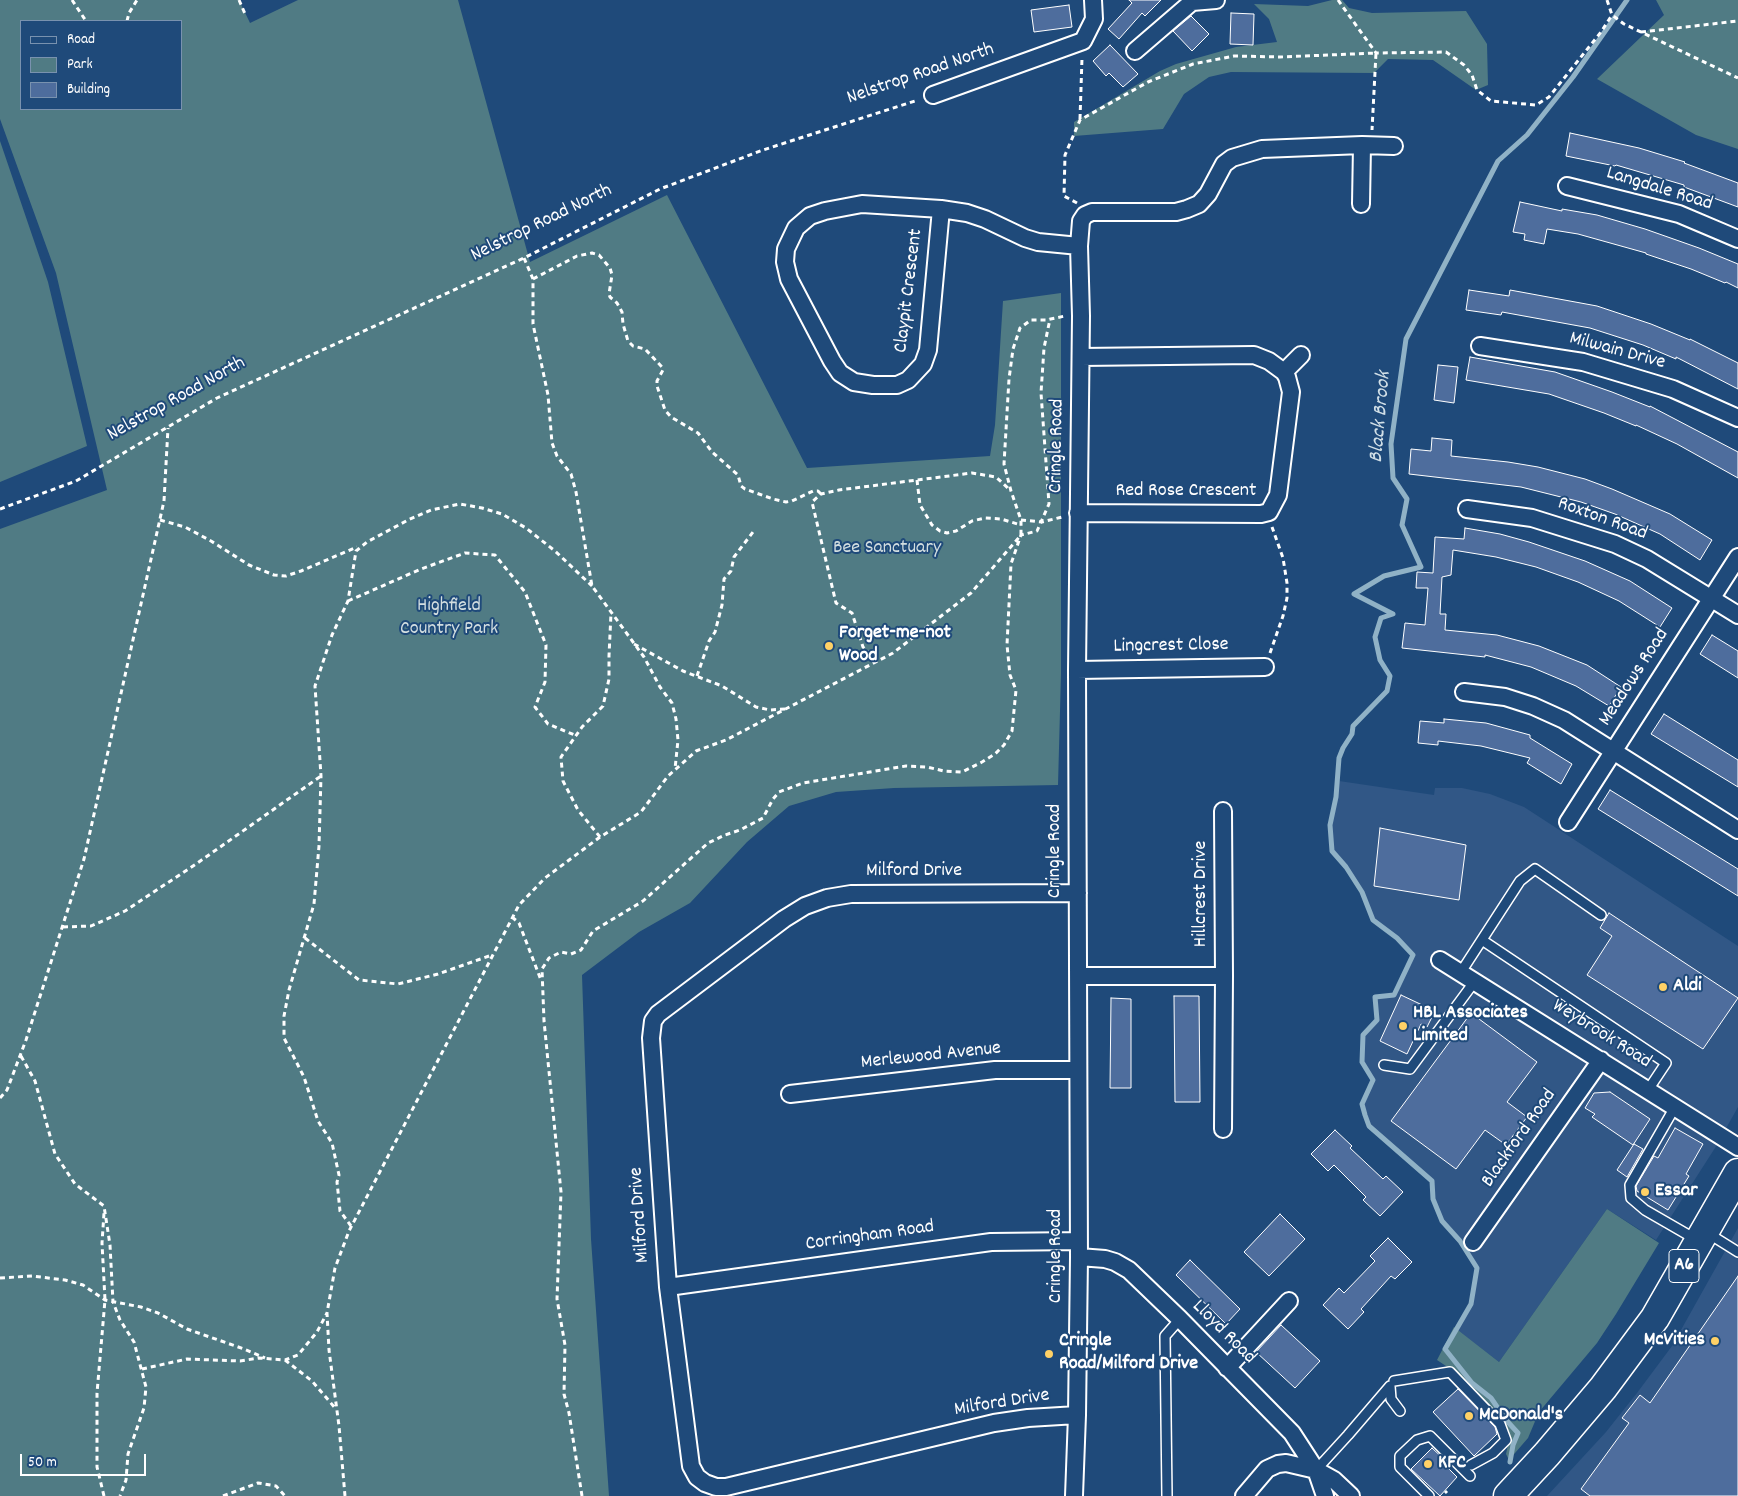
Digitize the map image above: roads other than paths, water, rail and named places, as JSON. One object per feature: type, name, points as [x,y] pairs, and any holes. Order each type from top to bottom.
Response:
[{"type":"highway","name":"A6","points":[[1508,1496],[1547,1454],[1655,1318],[1738,1173]]},
{"type":"street","name":"Nelstrop Road North","points":[[933,95],[1083,41],[1094,19],[1093,0]]},
{"type":"street","points":[[1135,51],[1192,2],[1216,0]]},
{"type":"street","points":[[1361,204],[1362,145],[1394,146]]},
{"type":"street","name":"Cringle Road","points":[[1074,1496],[1078,1414],[1079,976],[1077,670],[1071,515],[1081,357],[1079,246],[1081,221],[1085,215],[1092,212],[1176,212],[1187,209],[1199,204],[1208,194],[1224,164],[1232,158],[1262,149],[1362,145]]},
{"type":"street","name":"Langdale Road","points":[[1566,186],[1679,214],[1738,239]]},
{"type":"street","name":"Claypit Crescent","points":[[941,209],[928,350],[923,364],[908,380],[897,385],[873,385],[854,382],[840,373],[832,361],[789,279],[785,262],[786,249],[796,228],[810,216],[862,204],[941,209],[967,213],[985,219],[1024,238],[1038,242],[1079,246]]},
{"type":"street","name":"Milwain Drive","points":[[1480,346],[1583,362],[1673,389],[1738,418]]},
{"type":"street","points":[[1081,357],[1254,355],[1269,361],[1284,372],[1301,355]]},
{"type":"street","name":"Red Rose Crescent","points":[[1071,515],[1269,512],[1278,495],[1291,392],[1284,372]]},
{"type":"street","name":"Roxton Road","points":[[1467,509],[1532,518],[1615,544],[1646,559],[1738,615]]},
{"type":"street","name":"Meadows Road","points":[[1568,822],[1738,557]]},
{"type":"street","name":"Lingcrest Close","points":[[1077,670],[1265,667]]},
{"type":"street","points":[[1464,692],[1505,697],[1533,706],[1564,720],[1738,830]]},
{"type":"street","name":"Hillcrest Drive","points":[[1223,812],[1223,1129]]},
{"type":"street","name":"Milford Drive","points":[[1078,892],[851,894],[827,898],[805,906],[784,919],[658,1014],[653,1021],[651,1038],[668,1287],[691,1466],[697,1477],[705,1484],[726,1487],[994,1423],[1078,1414]]},
{"type":"street","name":"Weybrook Road","points":[[1440,960],[1738,1147]]},
{"type":"street","name":"Hillcrest Drive","points":[[1079,976],[1224,976]]},
{"type":"street","name":"Blackford Road","points":[[1473,1242],[1601,1060]]},
{"type":"street","name":"Merlewood Avenue","points":[[790,1094],[994,1070],[1078,1070]]},
{"type":"street","name":"Corringham Road","points":[[668,1287],[991,1242],[1079,1249]]},
{"type":"street","name":"Lloyd Road","points":[[1079,1249],[1115,1262],[1129,1270],[1180,1319],[1292,1433],[1316,1470],[1325,1496]]},
{"type":"street","points":[[1227,1368],[1289,1301]]},
{"type":"street","points":[[1244,1496],[1267,1470],[1278,1464],[1286,1463],[1316,1470]]},
{"type":"street","name":"Lloyd Road","points":[[1316,1470],[1334,1480],[1351,1496]]},
{"type":"lane","points":[[1384,1065],[1410,1069],[1468,977],[1482,940],[1520,882],[1535,869],[1602,916]]},
{"type":"lane","points":[[1482,940],[1666,1063],[1648,1090]]},
{"type":"lane","points":[[1674,1107],[1630,1186],[1631,1198],[1644,1210],[1701,1236],[1738,1250]]},
{"type":"lane","points":[[1167,1496],[1164,1336],[1180,1319]]},
{"type":"lane","points":[[1394,1381],[1450,1372],[1500,1424],[1506,1440],[1494,1453],[1472,1465]]},
{"type":"lane","points":[[1316,1470],[1390,1386],[1391,1400],[1400,1411]]},
{"type":"lane","points":[[1429,1496],[1400,1467],[1400,1456],[1417,1440],[1430,1436],[1470,1476]]},
{"type":"waterway","name":"Black Brook","points":[[1510,1462],[1513,1445],[1518,1433],[1506,1420],[1491,1398],[1472,1383],[1445,1349],[1471,1304],[1477,1268],[1460,1241],[1442,1221],[1433,1199],[1432,1181],[1369,1126],[1365,1115],[1362,1104],[1373,1080],[1362,1062],[1363,1035],[1377,1020],[1375,997],[1394,995],[1413,955],[1397,938],[1373,920],[1362,892],[1346,867],[1332,851],[1330,825],[1336,797],[1339,758],[1343,748],[1352,734],[1353,726],[1387,691],[1390,676],[1380,660],[1375,637],[1381,618],[1393,614],[1354,594],[1384,576],[1421,567],[1402,525],[1407,499],[1393,478],[1391,444],[1406,339],[1498,161],[1527,135],[1573,77],[1627,0]]},
{"type":"place","name":"Forget-me-not Wood","points":[[829,646]]},
{"type":"place","name":"Aldi","points":[[1663,987]]},
{"type":"place","name":"HBL Associates Limited","points":[[1403,1026]]},
{"type":"place","name":"Essar","points":[[1645,1192]]},
{"type":"place","name":"McVities","points":[[1715,1341]]},
{"type":"place","name":"Cringle Road/Milford Drive","points":[[1049,1354]]},
{"type":"place","name":"McDonald's","points":[[1469,1416]]},
{"type":"place","name":"KFC","points":[[1428,1464]]},
{"type":"park label","name":"Bee Sanctuary","points":[[887,549]]},
{"type":"park label","name":"Highfield Country Park","points":[[449,618]]}]
